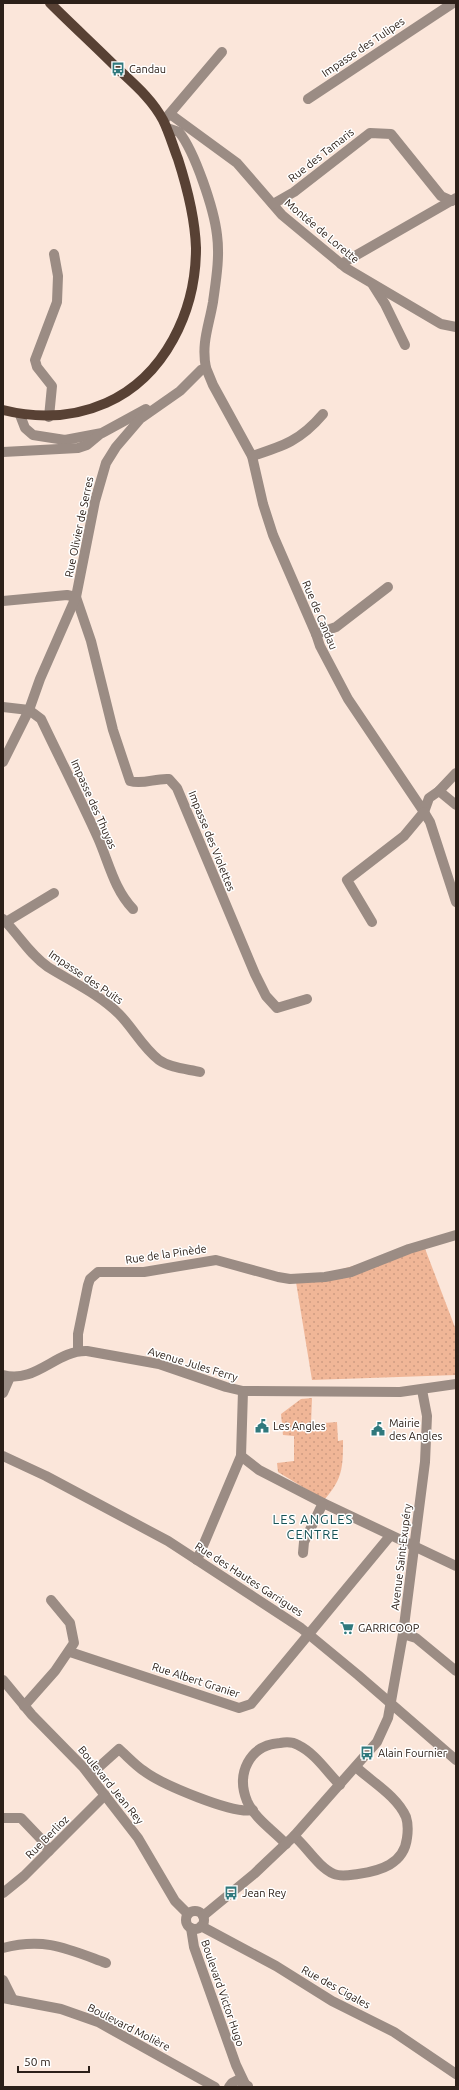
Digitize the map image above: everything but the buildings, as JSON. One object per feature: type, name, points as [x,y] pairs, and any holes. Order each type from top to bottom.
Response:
[{"type":"main road","points":[[3,410],[20,415],[49,417],[83,412],[126,392],[155,367],[169,348],[181,325],[189,299],[194,270],[195,242],[187,191],[167,121],[142,92],[50,3]]},
{"type":"street","name":"Impasse des Tulipes","points":[[308,99],[453,3]]},
{"type":"street","points":[[206,368],[204,342],[212,306],[217,268],[217,235],[210,205],[191,151],[179,132],[167,121],[222,52]]},
{"type":"street","name":"Montée de Lorette","points":[[167,121],[237,163],[282,215],[341,264],[373,285],[441,324],[456,327]]},
{"type":"street","name":"Rue des Tamaris","points":[[273,204],[294,192],[370,133],[391,134],[441,196],[454,199]]},
{"type":"street","points":[[341,264],[454,199]]},
{"type":"street","points":[[49,417],[52,386],[37,367],[35,360],[57,302],[58,276],[54,254]]},
{"type":"street","points":[[373,285],[385,304],[405,345]]},
{"type":"street","name":"Rue Olivier de Serres","points":[[3,762],[29,710],[40,679],[76,597],[95,501],[106,463],[116,447],[140,419],[180,391],[201,370],[206,368]]},
{"type":"street","name":"Rue de Candau","points":[[206,368],[213,386],[252,456],[263,504],[273,534],[320,646],[348,699],[430,822],[456,902]]},
{"type":"street","points":[[3,452],[78,448],[87,445],[102,433],[138,413],[164,401]]},
{"type":"street","points":[[252,456],[286,445],[309,430],[323,414]]},
{"type":"street","points":[[20,415],[24,428],[32,435],[65,440],[102,433]]},
{"type":"street","points":[[316,634],[336,627],[388,587]]},
{"type":"street","points":[[3,601],[67,595],[76,597]]},
{"type":"street","name":"Impasse des Violettes","points":[[76,597],[91,641],[113,730],[130,781],[138,783],[160,778],[168,778],[177,788],[230,918],[266,996],[277,1008],[307,999]]},
{"type":"street","points":[[3,707],[29,710]]},
{"type":"street","name":"Impasse des Thuyas","points":[[29,710],[41,719],[99,840],[109,872],[125,901],[133,910]]},
{"type":"street","points":[[372,922],[347,880],[404,836],[424,812],[429,798],[439,791],[456,773]]},
{"type":"street","points":[[439,791],[456,805]]},
{"type":"street","points":[[4,920],[54,893]]},
{"type":"street","name":"Impasse des Puits","points":[[4,920],[16,932],[24,946],[48,967],[73,980],[119,1014],[159,1060],[173,1066],[200,1072]]},
{"type":"street","name":"Rue de la Pinède","points":[[78,1350],[78,1334],[88,1286],[90,1279],[98,1272],[144,1272],[216,1260],[290,1279],[325,1277],[351,1272],[409,1249],[456,1235]]},
{"type":"street","name":"Avenue Jules Ferry","points":[[7,1376],[28,1375],[78,1350],[104,1352],[159,1364],[226,1387],[244,1391],[400,1392],[456,1384]]},
{"type":"street","points":[[3,1394],[7,1376]]},
{"type":"street","name":"Avenue Saint-Exupéry","points":[[199,1924],[294,1836],[377,1742],[388,1718],[403,1634],[415,1547],[427,1437],[427,1416],[422,1390]]},
{"type":"street","points":[[197,1560],[241,1456],[244,1391]]},
{"type":"street","name":"Rue des Hautes Garrigues","points":[[3,1456],[46,1476],[168,1541],[309,1635],[456,1760]]},
{"type":"street","points":[[241,1456],[259,1470],[322,1503],[456,1566]]},
{"type":"street","points":[[303,1553],[304,1542],[322,1503]]},
{"type":"street","name":"Rue Albert Granier","points":[[70,1652],[239,1708],[251,1704],[390,1536]]},
{"type":"street","points":[[24,1706],[70,1652],[74,1643],[70,1623],[51,1600]]},
{"type":"street","points":[[403,1634],[416,1638],[456,1671]]},
{"type":"street","name":"Boulevard Jean Rey","points":[[3,1680],[24,1706],[90,1775],[138,1838],[175,1900],[188,1914]]},
{"type":"street","points":[[286,1844],[253,1810],[244,1792],[244,1768],[256,1752],[263,1747],[275,1743],[297,1744],[306,1750],[340,1785]]},
{"type":"street","points":[[90,1775],[119,1748],[144,1771],[162,1783],[192,1795],[231,1807],[249,1811],[253,1810]]},
{"type":"street","points":[[294,1836],[328,1871],[336,1875],[375,1871],[386,1867],[400,1857],[407,1842],[408,1830],[406,1818],[400,1807],[356,1767]]},
{"type":"street","name":"Rue Berlioz","points":[[3,1893],[49,1851],[105,1795]]},
{"type":"street","points":[[3,1818],[21,1818],[42,1840],[49,1851]]},
{"type":"street","points":[[188,1914],[194,1911],[201,1913],[199,1924]]},
{"type":"street","name":"Boulevard Victor Hugo","points":[[188,1914],[186,1922],[199,1924],[192,1940],[236,2065],[247,2085]]},
{"type":"street","name":"Rue des Cigales","points":[[199,1924],[276,1966],[332,2001],[394,2032],[456,2074]]},
{"type":"street","points":[[3,1948],[36,1944],[56,1944],[106,1963]]},
{"type":"street","points":[[3,1980],[8,1999]]},
{"type":"street","name":"Boulevard Molière","points":[[8,1999],[60,2008],[98,2022],[215,2087]]},
{"type":"street","name":"Boulevard Victor Hugo","points":[[232,2084],[236,2065]]},
{"type":"street","points":[[232,2084],[242,2081],[247,2085]]},
{"type":"shaded area","points":[[424,1246],[456,1330],[456,1375],[312,1380],[296,1282]]},
{"type":"shaded area","points":[[312,1398],[311,1424],[337,1422],[338,1441],[343,1440],[341,1472],[335,1486],[324,1500],[278,1472],[277,1463],[294,1461],[294,1436],[283,1435],[281,1414],[301,1399]]},
{"type":"place","name":"Candau","points":[[118,69]]},
{"type":"place","name":"Les Angles","points":[[262,1426]]},
{"type":"place","name":"Mairie des Angles","points":[[378,1429]]},
{"type":"place","name":"GARRICOOP","points":[[347,1628]]},
{"type":"place","name":"Alain Fournier","points":[[367,1753]]},
{"type":"place","name":"Jean Rey","points":[[231,1893]]},
{"type":"district","name":"LES ANGLES CENTRE","points":[[313,1526]]}]
